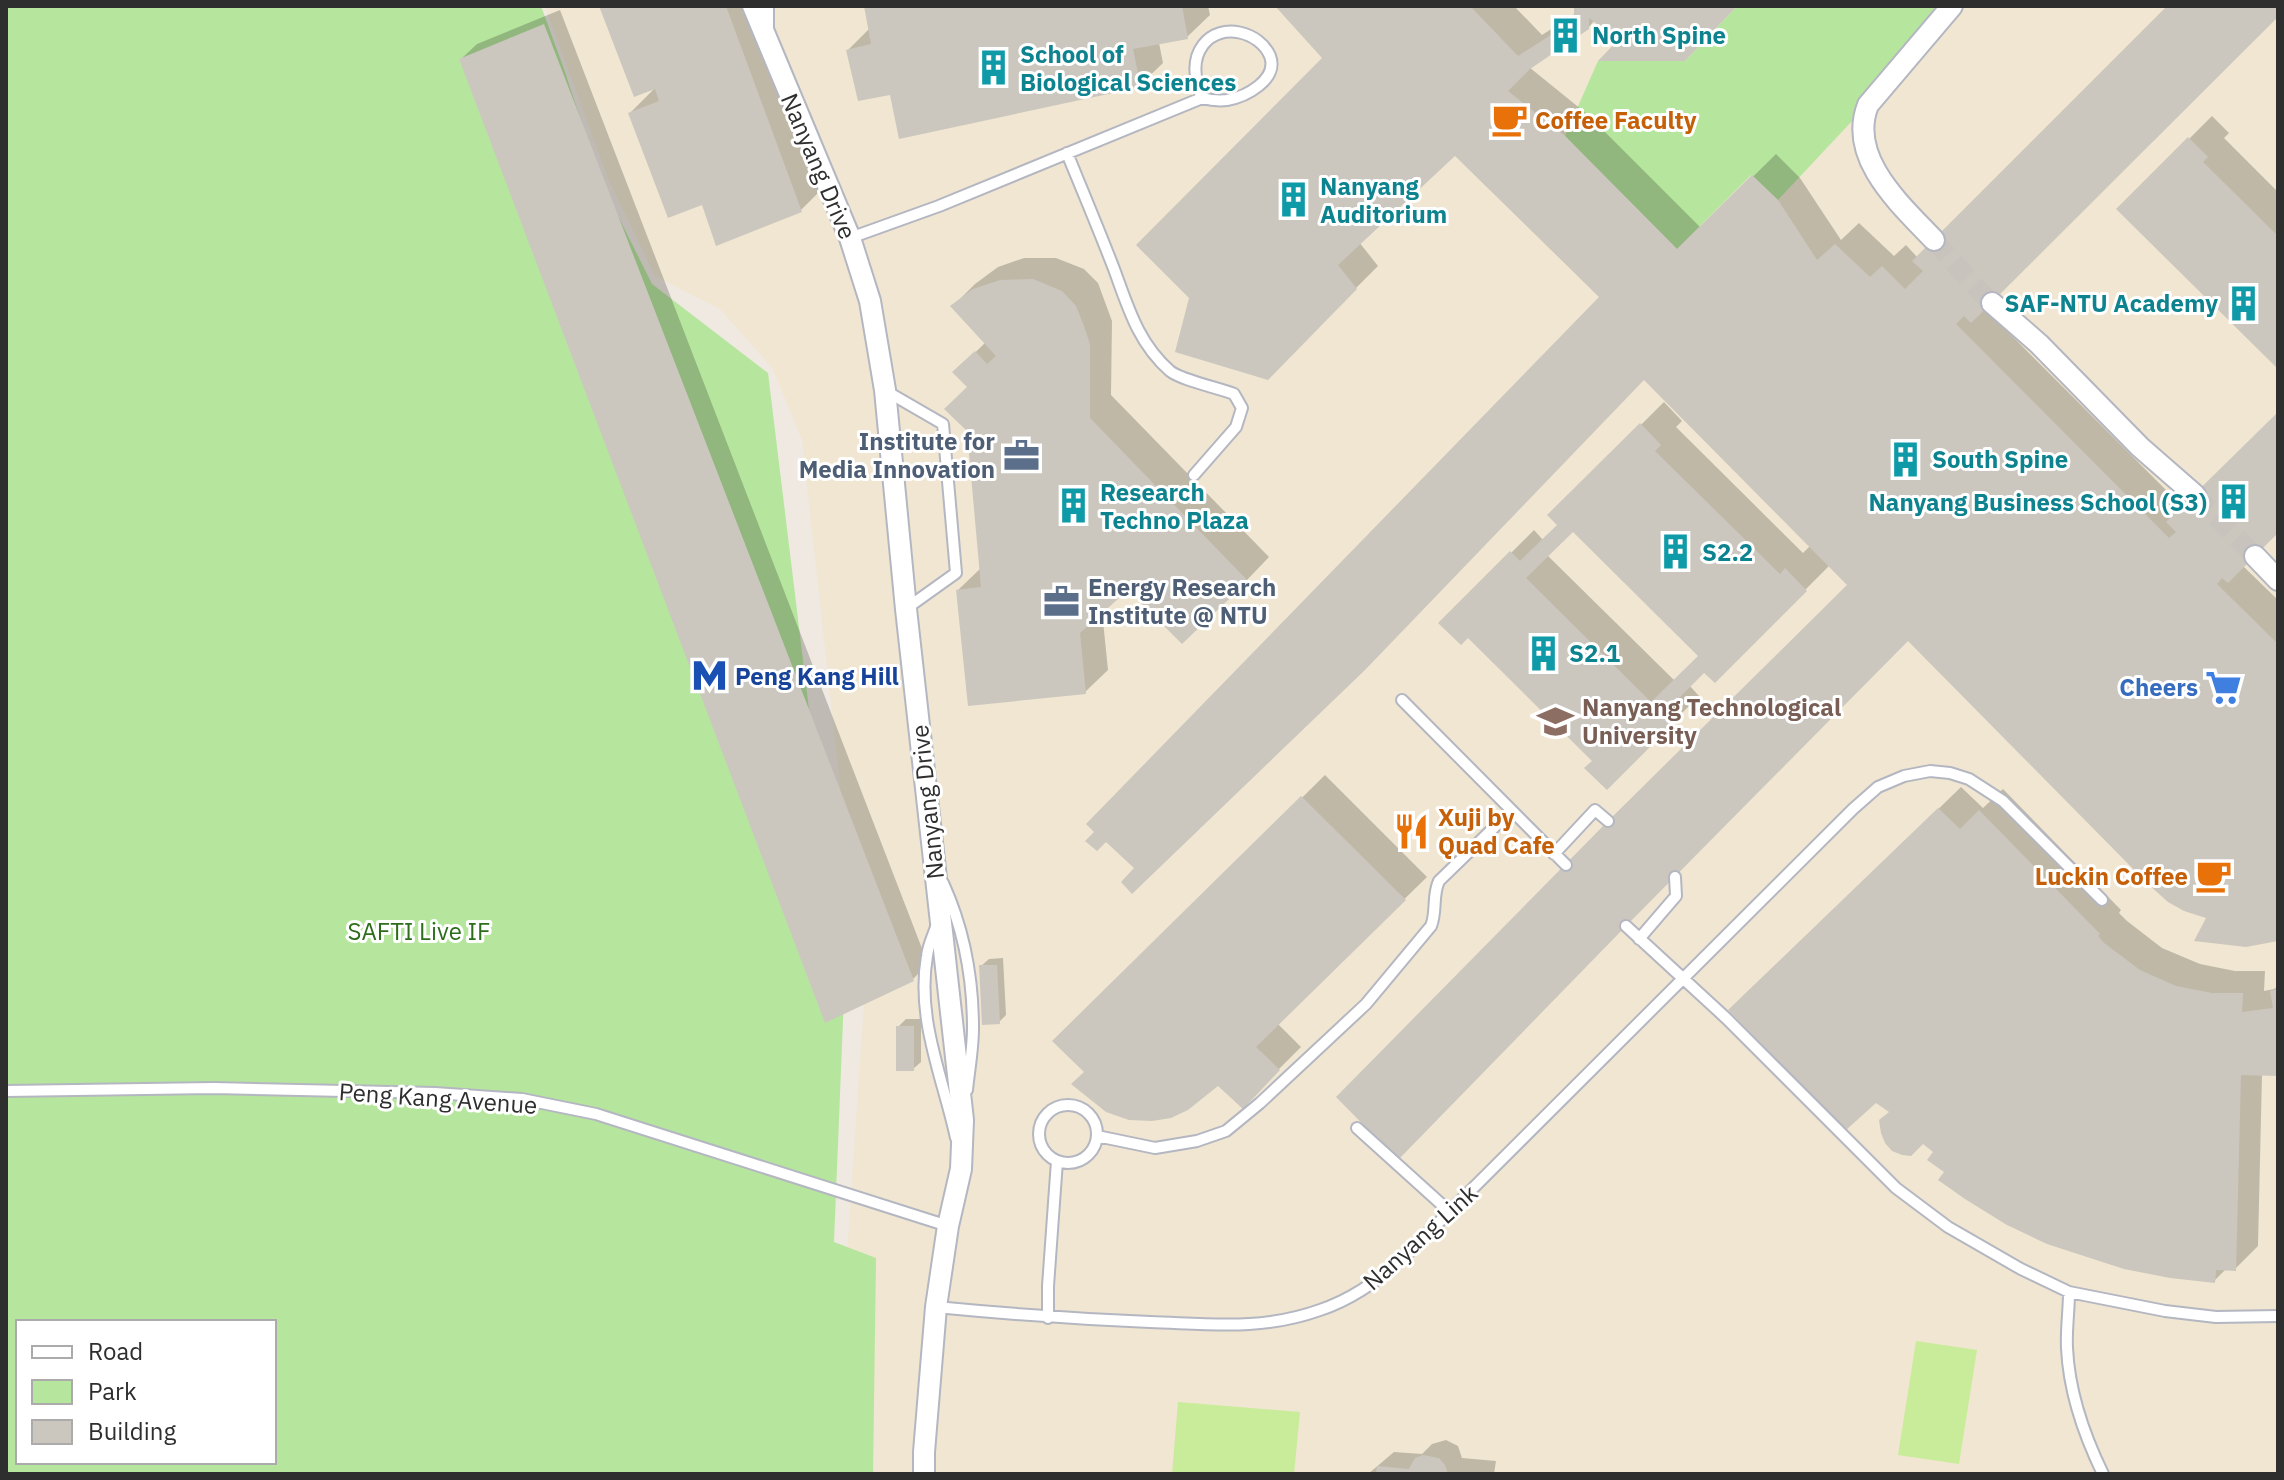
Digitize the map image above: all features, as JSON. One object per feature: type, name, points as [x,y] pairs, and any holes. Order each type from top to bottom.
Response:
[{"type":"street","name":"Nanyang Drive","points":[[753,6],[850,238],[870,301],[885,390],[963,1120],[961,1167],[948,1226],[936,1307],[924,1474]]},
{"type":"street","points":[[1934,240],[1887,190],[1870,161],[1862,121],[1868,105],[1952,6]]},
{"type":"street","points":[[1992,303],[2039,344],[2140,447],[2195,495]]},
{"type":"street","points":[[2255,556],[2278,580]]},
{"type":"lane","points":[[767,40],[768,6]]},
{"type":"lane","points":[[850,238],[939,206],[1202,98],[1226,100],[1245,95],[1259,87],[1268,75],[1270,54],[1249,36],[1235,31],[1211,35],[1200,48],[1196,63],[1196,83],[1202,98]]},
{"type":"lane","points":[[1067,153],[1123,299],[1155,355],[1173,373],[1234,394],[1242,408],[1236,427],[1194,475]]},
{"type":"lane","points":[[885,390],[943,424],[956,573],[906,609]]},
{"type":"lane","points":[[1402,700],[1566,865]]},
{"type":"lane","name":"Nanyang Link","points":[[936,1307],[1048,1318],[1258,1325],[1322,1310],[1370,1287],[1450,1212],[1842,820],[1878,787],[1904,776],[1930,771],[1969,779],[2003,801],[2102,900]]},
{"type":"lane","points":[[1554,854],[1595,810],[1608,821]]},
{"type":"lane","points":[[1097,1136],[1155,1148],[1197,1141],[1226,1131],[1366,1004],[1431,926],[1435,888],[1439,881],[1511,811]]},
{"type":"lane","points":[[934,863],[955,910],[966,951],[972,996],[973,1031],[963,1120]]},
{"type":"lane","points":[[1639,939],[1676,896],[1675,877]]},
{"type":"lane","points":[[940,913],[927,956],[925,994],[929,1038],[953,1124],[961,1167]]},
{"type":"lane","points":[[1626,926],[1726,1018],[1896,1188],[1948,1227],[2021,1269],[2069,1292],[2165,1311],[2216,1317],[2278,1316]]},
{"type":"lane","name":"Peng Kang Avenue","points":[[6,1091],[214,1088],[435,1093],[522,1099],[596,1114],[948,1226]]},
{"type":"lane","points":[[1063,1104],[1079,1106],[1091,1115],[1098,1129],[1096,1144],[1087,1157],[1073,1163],[1057,1161],[1045,1152],[1038,1138],[1040,1123],[1049,1110],[1063,1104]]},
{"type":"lane","points":[[1357,1128],[1450,1212]]},
{"type":"lane","points":[[1048,1318],[1057,1161]]},
{"type":"lane","points":[[2069,1292],[2067,1350],[2076,1407],[2089,1446],[2103,1474]]},
{"type":"shaded area","name":"Nanyang Technological University","points":[[545,6],[2278,6],[2278,1474],[846,1474],[847,1255],[864,1003],[802,440],[773,369],[720,309],[655,276],[609,181]]},
{"type":"green space","name":"SAFTI Live IF","points":[[6,6],[541,6],[601,182],[652,284],[768,373],[844,996],[834,1242],[876,1258],[873,1474],[6,1474]]},
{"type":"green space","points":[[1737,6],[1953,6],[1867,105],[1778,200],[1751,175],[1677,249],[1565,136],[1598,61],[1685,61]]},
{"type":"green space","points":[[1916,1341],[1977,1350],[1959,1464],[1898,1455]]},
{"type":"green space","points":[[1178,1402],[1300,1412],[1294,1474],[1172,1474]]},
{"type":"building","points":[[599,6],[726,6],[802,212],[716,246],[702,205],[668,218],[628,113],[659,101],[655,89],[634,97]]},
{"type":"building","name":"School of Biological Sciences","points":[[864,6],[1182,6],[1188,39],[1133,49],[1141,87],[899,139],[890,95],[858,101],[846,50],[871,44]]},
{"type":"building","points":[[1275,6],[1470,6],[1518,56],[1574,20],[1574,6],[1737,6],[1685,61],[1598,61],[1618,40],[1589,18],[1589,29],[1530,69],[1508,91],[1565,136],[1677,249],[1752,175],[1778,200],[1817,260],[1835,244],[1870,277],[1882,266],[1905,289],[1923,271],[1912,261],[2167,6],[2278,6],[2278,17],[1971,323],[1964,316],[1956,324],[2169,538],[2176,532],[2166,522],[2278,412],[2278,533],[2228,583],[2222,578],[2217,584],[2278,644],[2278,941],[2246,947],[2194,941],[2206,918],[2168,902],[2149,885],[1908,641],[1398,1160],[1336,1097],[1608,821],[1847,585],[1644,380],[1365,670],[1132,894],[1121,882],[1134,868],[1106,842],[1097,851],[1085,841],[1094,832],[1086,824],[1599,297],[1455,156],[1338,265],[1357,289],[1268,380],[1175,352],[1189,298],[1136,245],[1322,58]]},
{"type":"building","points":[[544,24],[914,981],[825,1023],[459,59]]},
{"type":"building","name":"SAF-NTU Academy","points":[[2188,137],[2208,157],[2203,162],[2278,236],[2278,369],[2116,209]]},
{"type":"building","name":"Research Techno Plaza","points":[[1033,279],[1062,291],[1076,306],[1090,344],[1090,418],[1248,581],[1182,644],[1128,590],[1080,633],[1086,694],[968,706],[956,590],[981,587],[967,431],[944,409],[967,387],[952,372],[975,351],[987,364],[996,356],[950,306],[973,289],[1000,280]]},
{"type":"building","points":[[1640,423],[1661,445],[1655,451],[1780,574],[1785,568],[1807,591],[1715,683],[1704,673],[1668,709],[1678,719],[1607,790],[1584,768],[1592,761],[1468,638],[1461,645],[1438,623],[1510,551],[1520,561],[1557,525],[1547,515]],"holes":[[[1573,532],[1698,656],[1651,702],[1526,578]]]},
{"type":"building","points":[[1301,796],[1406,900],[1256,1047],[1280,1070],[1243,1109],[1218,1086],[1188,1110],[1171,1118],[1129,1120],[1106,1112],[1071,1084],[1084,1072],[1052,1041]]},
{"type":"building","points":[[1938,808],[1960,829],[1979,810],[2100,934],[2098,936],[2104,943],[2140,970],[2176,986],[2212,993],[2243,993],[2242,1012],[2273,1008],[2270,991],[2278,989],[2278,1076],[2241,1075],[2236,1271],[2216,1270],[2215,1283],[2124,1269],[2047,1244],[2007,1225],[1938,1180],[1944,1172],[1927,1160],[1933,1152],[1923,1144],[1911,1156],[1892,1151],[1885,1143],[1879,1120],[1889,1112],[1876,1103],[1846,1130],[1728,1010]]},
{"type":"building","points":[[979,965],[997,965],[1000,1024],[982,1025]]},
{"type":"building","points":[[896,1026],[914,1026],[914,1071],[896,1071]]},
{"type":"building","points":[[1423,1455],[1439,1458],[1448,1474],[1376,1474],[1377,1466],[1409,1469],[1415,1458]]},
{"type":"tunnel","points":[[1934,240],[1992,303]]},
{"type":"tunnel","points":[[2195,495],[2255,556]]},
{"type":"place","name":"North Spine","points":[[1566,35]]},
{"type":"place","name":"School of Biological Sciences","points":[[994,68]]},
{"type":"place","name":"Coffee Faculty","points":[[1509,120]]},
{"type":"place","name":"Nanyang Auditorium","points":[[1294,200]]},
{"type":"place","name":"SAF-NTU Academy","points":[[2244,303]]},
{"type":"place","name":"Institute for Media Innovation","points":[[1021,455]]},
{"type":"place","name":"South Spine","points":[[1906,459]]},
{"type":"place","name":"Nanyang Business School (S3)","points":[[2233,502]]},
{"type":"place","name":"Research Techno Plaza","points":[[1074,506]]},
{"type":"place","name":"S2.2","points":[[1676,552]]},
{"type":"place","name":"Energy Research Institute @ NTU","points":[[1062,601]]},
{"type":"place","name":"S2.1","points":[[1543,653]]},
{"type":"place","name":"Peng Kang Hill","points":[[709,676]]},
{"type":"place","name":"Cheers","points":[[2224,687]]},
{"type":"place","name":"Nanyang Technological University","points":[[1556,721]]},
{"type":"place","name":"Xuji by Quad Cafe","points":[[1412,831]]},
{"type":"place","name":"Luckin Coffee","points":[[2214,876]]}]
